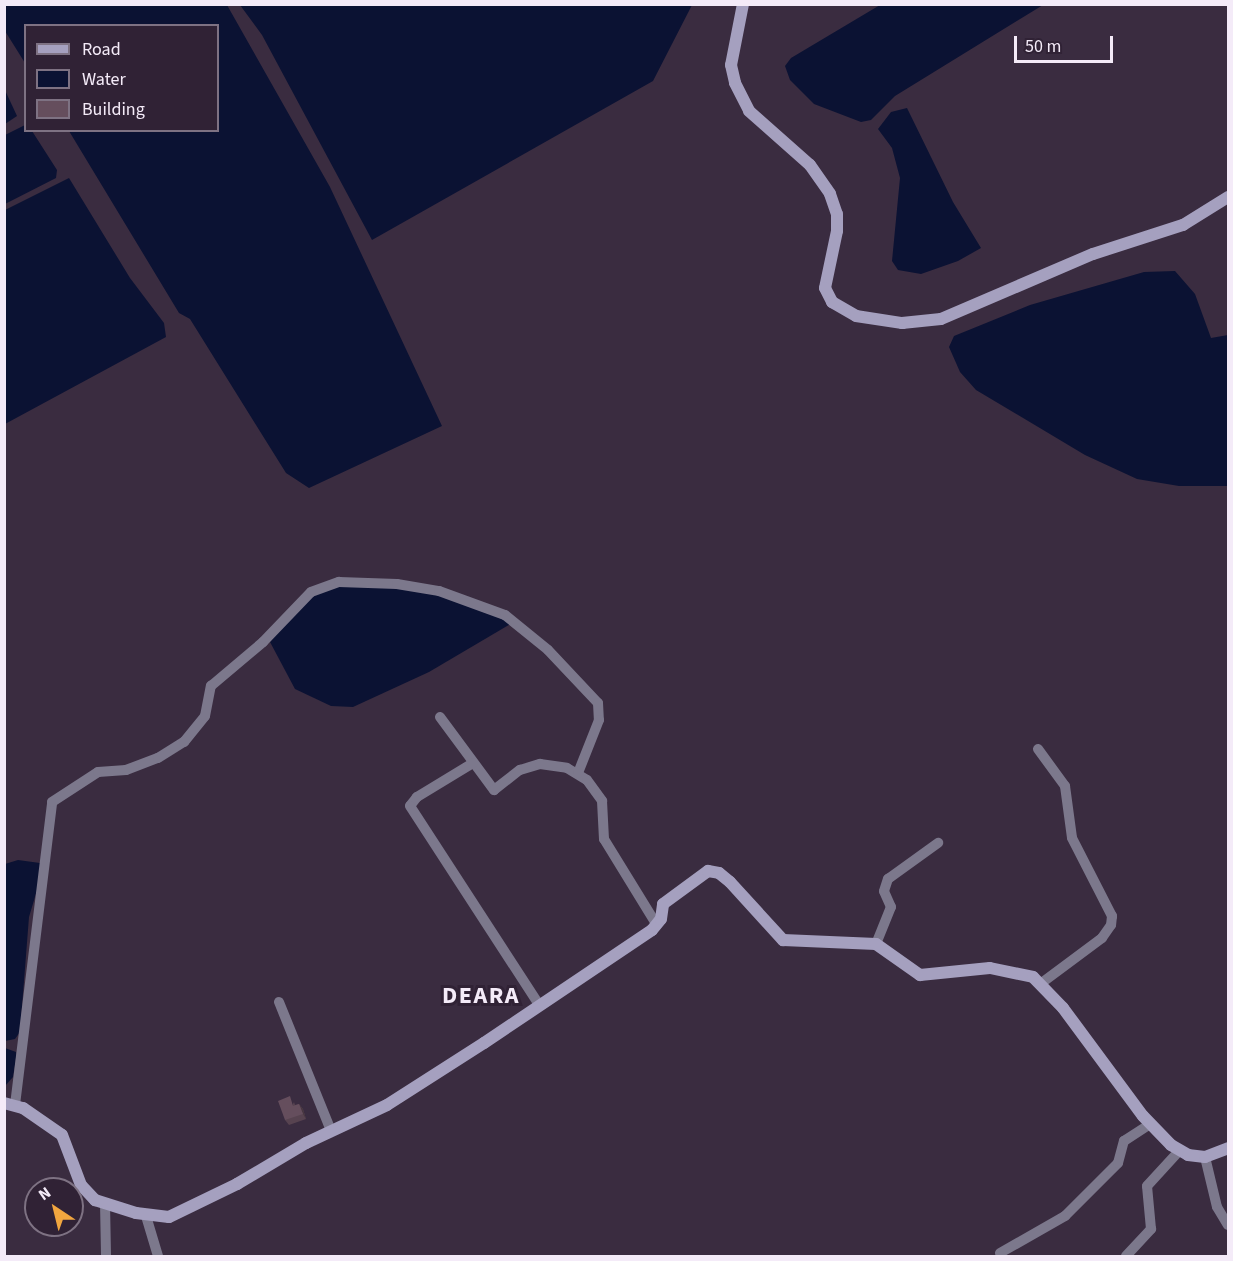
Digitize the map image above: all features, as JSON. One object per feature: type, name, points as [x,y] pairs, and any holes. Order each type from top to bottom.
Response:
[{"type":"main road","points":[[743,4],[731,65],[735,83],[749,111],[810,165],[830,194],[837,214],[837,231],[825,288],[832,302],[856,316],[902,323],[940,319],[1083,258],[1183,225],[1228,196]]},
{"type":"main road","points":[[10,1104],[62,1135],[85,1193],[105,1203],[146,1216],[169,1217],[331,1131],[387,1105],[657,925],[663,904],[697,876],[708,871],[719,873],[730,882],[754,911],[783,940],[876,944],[921,975],[990,968],[1016,971],[1040,984],[1150,1124],[1180,1150],[1204,1156],[1228,1148]]},
{"type":"street","points":[[10,1104],[52,802],[98,772],[126,770],[158,758],[184,742],[205,716],[211,686],[263,642],[311,592],[339,582],[398,584],[439,591],[505,615],[548,650],[598,703],[599,720],[578,773]]},
{"type":"street","points":[[440,717],[494,790],[530,765],[557,766],[578,773],[602,801],[604,839],[657,925]]},
{"type":"street","points":[[1038,749],[1065,786],[1072,838],[1112,916],[1111,925],[1101,938],[1040,984]]},
{"type":"street","points":[[473,763],[417,797],[410,806],[539,1005]]},
{"type":"street","points":[[876,944],[891,908],[884,891],[888,879],[938,843]]},
{"type":"street","points":[[279,1002],[331,1131]]},
{"type":"street","points":[[1000,1253],[1065,1216],[1118,1163],[1124,1141],[1150,1124]]},
{"type":"street","points":[[1126,1257],[1151,1229],[1147,1186],[1180,1150]]},
{"type":"street","points":[[1204,1156],[1214,1199],[1228,1225]]},
{"type":"street","points":[[105,1203],[106,1257]]},
{"type":"street","points":[[146,1216],[158,1257]]},
{"type":"water","points":[[4,5],[227,5],[330,187],[442,426],[309,488],[286,473],[190,319],[179,313],[70,132],[219,132],[219,24],[24,24],[24,61],[5,31]]},
{"type":"water","points":[[240,5],[692,5],[653,81],[372,240],[262,35]]},
{"type":"water","points":[[880,5],[1043,5],[895,96],[871,120],[861,122],[814,104],[790,80],[785,66],[791,58]]},
{"type":"water","points":[[4,88],[17,116],[5,124],[4,124]]},
{"type":"water","points":[[907,108],[953,202],[981,248],[958,261],[921,274],[898,270],[892,261],[900,178],[892,148],[878,129],[891,112]]},
{"type":"water","points":[[24,126],[24,132],[33,132],[57,170],[56,178],[5,204],[5,135]]},
{"type":"water","points":[[69,178],[130,278],[164,323],[166,337],[5,424],[5,210]]},
{"type":"water","points":[[1175,271],[1195,294],[1211,338],[1228,335],[1228,486],[1179,486],[1137,479],[1085,455],[976,390],[960,372],[949,347],[954,336],[1030,305],[1144,272]]},
{"type":"water","points":[[337,585],[405,587],[440,593],[512,623],[429,672],[353,707],[331,706],[295,689],[270,642],[299,606],[319,591]]},
{"type":"water","points":[[18,860],[40,863],[40,880],[29,917],[20,1032],[15,1039],[5,1041],[5,864]]},
{"type":"water","points":[[5,1048],[16,1052],[16,1058],[13,1077],[5,1086]]},
{"type":"building","points":[[290,1096],[293,1106],[299,1104],[303,1114],[285,1120],[278,1101]]},
{"type":"district","name":"DEARA","points":[[481,996]]}]
